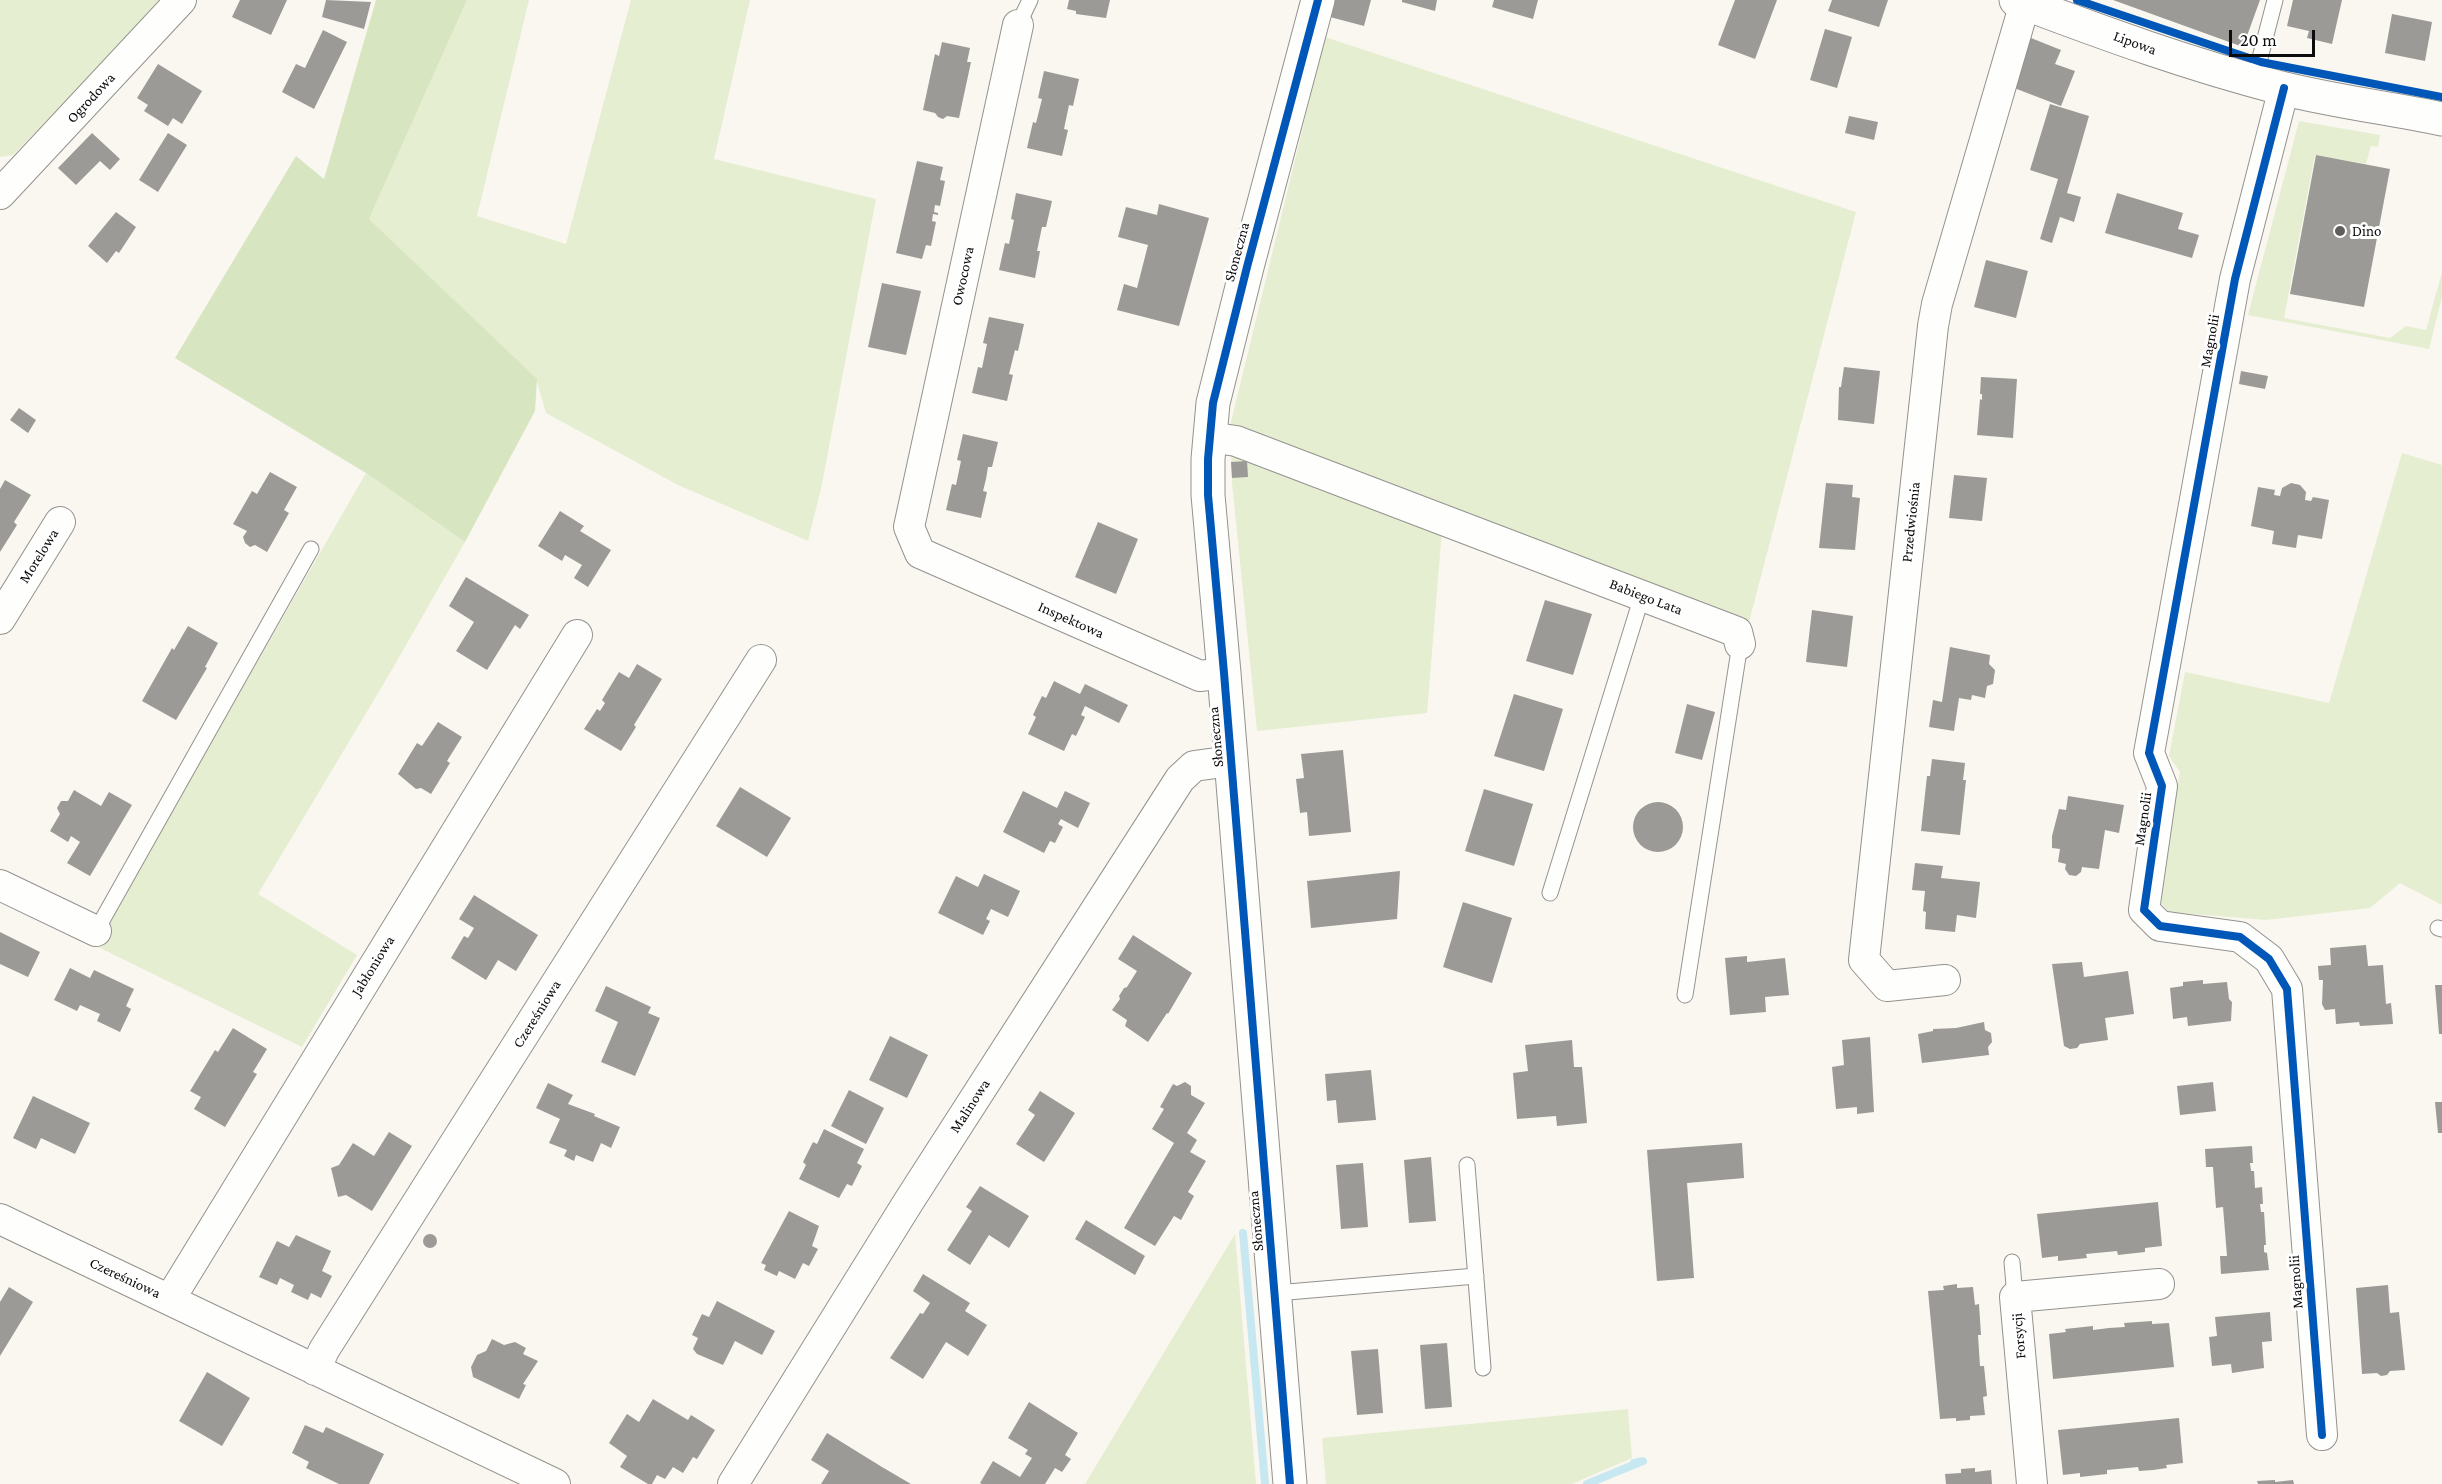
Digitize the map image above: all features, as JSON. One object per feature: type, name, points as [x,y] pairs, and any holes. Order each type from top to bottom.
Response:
[{"type":"street","name":"Ogrodowa","points":[[0,194],[181,0]]},
{"type":"street","name":"Słoneczna","points":[[1290,1484],[1232,761],[1208,495],[1209,437],[1213,403],[1238,301],[1318,0]]},
{"type":"street","name":"Lipowa","points":[[2021,2],[2185,61],[2269,85],[2442,119]]},
{"type":"street","name":"Przedwiośnia","points":[[1945,980],[1887,986],[1864,960],[1933,326],[1937,303],[2021,2]]},
{"type":"street","name":"Owocowa","points":[[920,554],[909,527],[1024,12]]},
{"type":"street","name":"Magnolii","points":[[2269,85],[2150,753],[2162,786],[2144,910],[2160,927],[2240,937],[2269,958],[2287,989],[2322,1435]]},
{"type":"street","name":"Babiego Lata","points":[[1209,437],[1236,441],[1737,632],[1740,644]]},
{"type":"street","name":"Morelowa","points":[[0,620],[60,522]]},
{"type":"street","name":"Inspektowa","points":[[920,554],[1200,676],[1224,673]]},
{"type":"street","name":"Jabłoniowa","points":[[170,1299],[577,635]]},
{"type":"street","name":"Czereśniowa","points":[[315,1370],[337,1330],[761,660]]},
{"type":"street","name":"Malinowa","points":[[733,1484],[909,1201],[1180,780],[1194,766],[1232,761]]},
{"type":"street","points":[[0,885],[96,931]]},
{"type":"street","name":"Czereśniowa","points":[[0,1219],[555,1484]]},
{"type":"street","name":"Forsycji","points":[[2032,1484],[2015,1297],[2159,1284]]},
{"type":"lane","points":[[2269,85],[2275,0]]},
{"type":"lane","points":[[96,931],[311,549]]},
{"type":"lane","points":[[1550,893],[1642,596]]},
{"type":"lane","name":"Babiego Lata","points":[[1685,995],[1740,644]]},
{"type":"lane","points":[[1467,1165],[1483,1368]]},
{"type":"lane","points":[[2012,1262],[2015,1297]]},
{"type":"lane","points":[[1276,1293],[1476,1276]]},
{"type":"green space","points":[[0,0],[164,0],[13,155],[0,157]]},
{"type":"green space","points":[[376,0],[467,0],[369,219],[537,379],[535,411],[465,542],[366,473],[175,358],[296,156],[324,179]]},
{"type":"green space","points":[[467,0],[529,0],[477,216],[566,244],[631,0],[750,0],[714,159],[876,199],[821,489],[808,541],[678,485],[546,413],[536,379],[369,219]]},
{"type":"green space","points":[[1325,37],[1856,212],[1748,626],[1444,506],[1427,713],[1257,731],[1232,483],[1230,426]]},
{"type":"green space","points":[[2299,121],[2380,135],[2378,147],[2371,146],[2366,164],[2315,155],[2284,318],[2390,338],[2406,326],[2426,330],[2442,272],[2442,297],[2429,349],[2248,315]]},
{"type":"green space","points":[[2402,453],[2442,465],[2442,905],[2400,883],[2370,908],[2266,920],[2169,912],[2157,898],[2180,772],[2169,756],[2185,672],[2329,703]]},
{"type":"green space","points":[[366,473],[465,542],[258,894],[357,955],[302,1047],[94,945]]},
{"type":"green space","points":[[1235,1234],[1256,1484],[1085,1484]]},
{"type":"green space","points":[[1628,1409],[1632,1458],[1572,1484],[1326,1484],[1322,1438]]},
{"type":"building","points":[[240,0],[287,0],[271,35],[232,17]]},
{"type":"building","points":[[326,0],[371,2],[364,29],[322,17]]},
{"type":"building","points":[[1069,0],[1110,0],[1106,18],[1076,14],[1076,11],[1067,9]]},
{"type":"building","points":[[1334,0],[1371,0],[1364,26],[1330,17]]},
{"type":"building","points":[[1402,0],[1437,0],[1435,11],[1402,2]]},
{"type":"building","points":[[1494,0],[1538,0],[1533,19],[1492,7]]},
{"type":"building","points":[[1735,0],[1777,0],[1755,59],[1718,45]]},
{"type":"building","points":[[1832,0],[1888,0],[1879,27],[1828,11]]},
{"type":"building","points":[[2113,0],[2260,0],[2243,47]]},
{"type":"building","points":[[2293,0],[2342,0],[2332,44],[2307,38],[2309,31],[2287,26]]},
{"type":"building","points":[[2392,14],[2432,22],[2425,61],[2385,53]]},
{"type":"building","points":[[1825,29],[1852,37],[1837,88],[1810,80]]},
{"type":"building","points":[[323,30],[347,42],[314,109],[282,92],[296,64],[305,68]]},
{"type":"building","points":[[2026,36],[2061,50],[2055,64],[2075,71],[2061,106],[2009,86]]},
{"type":"building","points":[[942,42],[970,48],[967,62],[971,62],[959,118],[947,116],[943,119],[935,113],[923,110],[935,54],[939,56]]},
{"type":"building","points":[[158,64],[202,91],[182,124],[173,118],[168,126],[144,111],[148,105],[137,98]]},
{"type":"building","points":[[1044,71],[1079,79],[1073,106],[1069,105],[1064,129],[1068,130],[1062,156],[1027,148],[1033,122],[1036,123],[1042,99],[1038,98]]},
{"type":"building","points":[[2050,104],[2089,116],[2067,193],[2081,197],[2074,222],[2060,217],[2052,243],[2040,239],[2058,179],[2030,170]]},
{"type":"building","points":[[1849,116],[1878,122],[1874,140],[1845,133]]},
{"type":"building","points":[[92,133],[120,159],[110,170],[100,161],[76,185],[58,168]]},
{"type":"building","points":[[168,133],[187,145],[158,192],[139,180]]},
{"type":"building","name":"Dino","points":[[2316,155],[2390,169],[2364,307],[2290,294]]},
{"type":"building","points":[[917,161],[943,167],[940,180],[945,181],[940,206],[935,205],[934,212],[938,215],[933,214],[932,221],[936,222],[931,246],[926,245],[922,259],[896,253]]},
{"type":"building","points":[[1016,193],[1052,201],[1046,227],[1042,227],[1035,278],[999,270],[1005,243],[1009,244]]},
{"type":"building","points":[[2117,193],[2183,213],[2178,229],[2199,235],[2192,258],[2105,233]]},
{"type":"building","points":[[1159,204],[1209,218],[1179,326],[1117,310],[1124,284],[1137,288],[1148,245],[1118,237],[1126,207],[1157,215]]},
{"type":"building","points":[[116,212],[136,227],[119,253],[116,251],[107,263],[88,246]]},
{"type":"building","points":[[1986,260],[2028,271],[2016,318],[1974,307]]},
{"type":"building","points":[[882,283],[921,291],[906,355],[868,347]]},
{"type":"building","points":[[989,317],[1024,324],[1018,351],[1015,350],[1009,374],[1013,375],[1007,401],[972,393],[978,367],[982,368],[987,344],[983,343]]},
{"type":"building","points":[[1844,367],[1880,371],[1874,424],[1838,420],[1839,387],[1841,387]]},
{"type":"building","points":[[2241,371],[2268,376],[2265,389],[2239,384]]},
{"type":"building","points":[[1981,377],[2017,379],[2013,438],[1977,435],[1980,399],[1982,400]]},
{"type":"building","points":[[19,408],[36,420],[28,433],[10,420]]},
{"type":"building","points":[[963,434],[998,442],[992,467],[988,467],[983,491],[987,492],[981,518],[946,510],[952,484],[956,485],[961,461],[957,460]]},
{"type":"building","points":[[1247,461],[1248,477],[1232,478],[1231,462]]},
{"type":"building","points":[[270,472],[297,487],[284,510],[289,513],[267,552],[255,545],[250,547],[245,543],[243,537],[247,531],[233,524],[252,491],[257,494]]},
{"type":"building","points":[[1954,475],[1987,478],[1982,521],[1949,518]]},
{"type":"building","points":[[5,480],[31,495],[14,522],[17,525],[0,552],[0,489]]},
{"type":"building","points":[[1826,483],[1853,485],[1852,497],[1860,498],[1855,550],[1819,548]]},
{"type":"building","points":[[2291,483],[2300,485],[2306,492],[2305,500],[2311,501],[2313,497],[2329,500],[2322,539],[2298,535],[2296,548],[2272,544],[2274,531],[2251,526],[2258,487],[2275,490],[2274,495],[2280,496],[2282,488]]},
{"type":"building","points":[[560,511],[584,526],[580,531],[611,550],[588,587],[574,578],[582,565],[565,555],[562,561],[538,546]]},
{"type":"building","points":[[1098,522],[1138,539],[1116,594],[1075,577]]},
{"type":"building","points":[[466,577],[529,615],[520,629],[515,625],[487,670],[456,651],[474,622],[449,606]]},
{"type":"building","points":[[1545,600],[1592,614],[1573,675],[1526,661]]},
{"type":"building","points":[[1812,610],[1853,616],[1847,667],[1806,662]]},
{"type":"building","points":[[188,626],[218,643],[205,667],[207,668],[176,720],[142,701],[172,648],[174,650]]},
{"type":"building","points":[[1950,647],[1990,655],[1989,664],[1995,670],[1993,684],[1987,686],[1985,698],[1972,695],[1971,700],[1959,698],[1954,731],[1929,727],[1933,700],[1942,702]]},
{"type":"building","points":[[637,664],[662,679],[621,751],[584,729],[597,709],[600,711],[605,703],[602,700],[619,672],[629,678]]},
{"type":"building","points":[[1054,681],[1080,694],[1085,684],[1128,705],[1119,723],[1085,706],[1081,715],[1085,717],[1076,736],[1072,734],[1064,751],[1028,734],[1036,717],[1033,715],[1042,696],[1046,698]]},
{"type":"building","points":[[1514,694],[1563,709],[1544,771],[1494,756]]},
{"type":"building","points":[[1687,704],[1715,712],[1702,760],[1675,753]]},
{"type":"building","points":[[438,722],[462,737],[447,761],[450,763],[431,794],[421,788],[416,789],[398,774],[417,743],[422,746]]},
{"type":"building","points":[[1343,750],[1351,832],[1309,836],[1307,812],[1300,813],[1296,779],[1304,778],[1301,754]]},
{"type":"building","points":[[1932,759],[1965,763],[1963,780],[1966,780],[1960,835],[1921,831],[1927,776],[1930,776]]},
{"type":"building","points":[[740,787],[791,818],[767,857],[716,826]]},
{"type":"building","points":[[1484,789],[1533,804],[1514,866],[1465,851]]},
{"type":"building","points":[[74,790],[101,806],[109,792],[132,805],[90,876],[67,863],[80,842],[71,836],[68,842],[50,831],[60,814],[57,808],[61,801],[68,801]]},
{"type":"building","points":[[1023,791],[1057,808],[1065,791],[1090,803],[1078,828],[1061,819],[1058,824],[1063,827],[1055,843],[1050,841],[1044,853],[1003,832]]},
{"type":"building","points":[[2068,796],[2124,805],[2119,833],[2105,830],[2099,869],[2082,867],[2081,872],[2076,876],[2069,875],[2065,869],[2066,864],[2058,862],[2060,849],[2052,848],[2052,836],[2059,809],[2066,810]]},
{"type":"building","points":[[1658,802],[1676,809],[1683,827],[1676,845],[1658,852],[1640,845],[1633,827],[1640,809]]},
{"type":"building","points":[[1915,863],[1943,866],[1941,878],[1980,882],[1976,918],[1957,915],[1955,932],[1925,929],[1926,912],[1923,911],[1925,891],[1912,890]]},
{"type":"building","points":[[1400,871],[1397,919],[1311,928],[1307,881]]},
{"type":"building","points":[[984,874],[1020,891],[1008,917],[991,909],[986,919],[990,921],[983,935],[938,913],[956,876],[978,887]]},
{"type":"building","points":[[474,895],[538,935],[516,971],[498,960],[486,980],[451,958],[464,936],[468,938],[474,928],[459,919]]},
{"type":"building","points":[[1463,902],[1512,918],[1492,983],[1443,967]]},
{"type":"building","points":[[0,932],[40,952],[28,977],[0,964]]},
{"type":"building","points":[[1133,935],[1192,973],[1168,1014],[1148,1042],[1125,1026],[1127,1020],[1112,1010],[1137,971],[1118,959]]},
{"type":"building","points":[[2366,945],[2368,966],[2383,965],[2386,1004],[2391,1003],[2393,1024],[2360,1026],[2359,1022],[2336,1024],[2335,1009],[2325,1010],[2322,1004],[2323,980],[2319,980],[2318,966],[2331,965],[2330,948]]},
{"type":"building","points":[[1747,956],[1747,962],[1785,958],[1789,995],[1765,997],[1766,1012],[1730,1015],[1725,958]]},
{"type":"building","points":[[2082,962],[2084,977],[2128,971],[2134,1014],[2105,1018],[2108,1040],[2080,1044],[2077,1048],[2070,1049],[2064,1046],[2052,964]]},
{"type":"building","points":[[70,968],[90,978],[94,970],[134,989],[126,1006],[131,1009],[120,1032],[97,1021],[100,1014],[80,1005],[77,1011],[54,1000]]},
{"type":"building","points":[[2203,980],[2203,984],[2227,982],[2229,999],[2232,1002],[2231,1021],[2188,1026],[2187,1017],[2173,1019],[2170,988],[2183,986],[2183,982]]},
{"type":"building","points":[[2435,985],[2442,985],[2442,1034],[2439,1034]]},
{"type":"building","points":[[606,986],[651,1007],[648,1013],[660,1018],[635,1076],[601,1062],[618,1022],[595,1011]]},
{"type":"building","points":[[1984,1022],[1985,1030],[1991,1033],[1992,1042],[1988,1047],[1989,1055],[1922,1063],[1918,1034],[1933,1031],[1933,1029],[1956,1028]]},
{"type":"building","points":[[233,1028],[267,1049],[253,1072],[257,1074],[225,1127],[194,1109],[201,1097],[190,1091],[215,1050],[218,1052]]},
{"type":"building","points":[[890,1036],[928,1055],[907,1098],[869,1080]]},
{"type":"building","points":[[1870,1037],[1874,1112],[1857,1114],[1857,1107],[1836,1109],[1832,1067],[1844,1065],[1842,1040]]},
{"type":"building","points":[[1572,1040],[1574,1067],[1582,1067],[1587,1123],[1557,1126],[1556,1116],[1517,1119],[1513,1073],[1528,1071],[1525,1045]]},
{"type":"building","points":[[1371,1070],[1376,1120],[1338,1123],[1336,1100],[1327,1101],[1325,1074]]},
{"type":"building","points":[[1185,1082],[1191,1086],[1191,1095],[1205,1103],[1187,1133],[1197,1140],[1190,1152],[1206,1161],[1188,1192],[1194,1196],[1181,1220],[1174,1216],[1155,1246],[1124,1228],[1174,1143],[1152,1129],[1164,1109],[1160,1107],[1173,1084],[1177,1086]]},
{"type":"building","points":[[2213,1082],[2216,1111],[2180,1115],[2177,1086]]},
{"type":"building","points":[[548,1083],[573,1095],[568,1104],[620,1127],[611,1148],[601,1143],[593,1162],[576,1155],[574,1161],[564,1156],[567,1150],[549,1143],[560,1119],[536,1108]]},
{"type":"building","points":[[849,1090],[884,1108],[866,1144],[831,1126]]},
{"type":"building","points":[[1040,1091],[1075,1113],[1044,1162],[1016,1144],[1035,1115],[1028,1110]]},
{"type":"building","points":[[33,1096],[90,1123],[75,1154],[41,1138],[36,1149],[13,1138]]},
{"type":"building","points":[[2435,1102],[2442,1102],[2442,1133],[2438,1133]]},
{"type":"building","points":[[824,1129],[864,1149],[857,1163],[862,1166],[852,1186],[847,1184],[839,1198],[799,1179],[806,1165],[803,1162],[813,1142],[817,1144]]},
{"type":"building","points":[[389,1132],[412,1146],[372,1211],[346,1195],[338,1197],[331,1168],[339,1165],[353,1143],[374,1156]]},
{"type":"building","points":[[1742,1143],[1744,1178],[1687,1183],[1694,1278],[1657,1281],[1647,1150]]},
{"type":"building","points":[[2252,1146],[2251,1171],[2254,1171],[2255,1188],[2262,1187],[2263,1204],[2260,1204],[2261,1212],[2264,1212],[2266,1245],[2264,1245],[2264,1252],[2267,1253],[2269,1270],[2221,1274],[2220,1256],[2227,1256],[2223,1207],[2216,1208],[2213,1167],[2206,1167],[2205,1149]]},
{"type":"building","points":[[1431,1157],[1436,1221],[1409,1223],[1404,1160]]},
{"type":"building","points":[[1363,1163],[1368,1227],[1341,1229],[1336,1165]]},
{"type":"building","points":[[980,1186],[1029,1216],[1009,1248],[989,1235],[970,1265],[947,1250],[972,1211],[966,1207]]},
{"type":"building","points":[[2158,1202],[2162,1246],[2145,1248],[2145,1252],[2118,1255],[2117,1251],[2086,1254],[2087,1258],[2058,1261],[2058,1256],[2042,1258],[2037,1214]]},
{"type":"building","points":[[789,1211],[819,1226],[812,1246],[818,1249],[809,1266],[803,1263],[795,1279],[779,1271],[777,1276],[764,1270],[766,1265],[761,1263]]},
{"type":"building","points":[[1086,1220],[1145,1256],[1135,1275],[1075,1239]]},
{"type":"building","points":[[430,1234],[435,1236],[437,1241],[435,1246],[430,1248],[425,1246],[423,1241],[425,1236]]},
{"type":"building","points":[[296,1235],[331,1251],[322,1271],[332,1276],[321,1298],[311,1293],[308,1300],[291,1292],[294,1285],[280,1278],[277,1285],[259,1277],[277,1241],[289,1247]]},
{"type":"building","points":[[923,1274],[970,1303],[965,1311],[987,1325],[968,1356],[946,1342],[923,1379],[890,1358],[920,1313],[923,1314],[930,1303],[913,1291]]},
{"type":"building","points":[[1957,1284],[1957,1288],[1973,1287],[1975,1305],[1979,1304],[1980,1366],[1984,1366],[1987,1396],[1983,1397],[1985,1415],[1970,1416],[1970,1420],[1956,1421],[1956,1418],[1940,1419],[1928,1291],[1944,1290],[1943,1286]]},
{"type":"building","points":[[2388,1285],[2390,1313],[2399,1312],[2405,1370],[2390,1371],[2387,1375],[2381,1376],[2377,1373],[2362,1374],[2356,1288]]},
{"type":"building","points":[[9,1287],[33,1302],[0,1356],[0,1302]]},
{"type":"building","points":[[717,1301],[775,1331],[762,1355],[735,1341],[723,1365],[697,1354],[693,1349],[698,1338],[692,1335],[702,1314],[709,1317]]},
{"type":"building","points":[[2270,1312],[2272,1341],[2262,1342],[2264,1368],[2232,1373],[2231,1364],[2212,1366],[2209,1337],[2217,1336],[2215,1317]]},
{"type":"building","points":[[2152,1321],[2152,1324],[2169,1323],[2174,1367],[2053,1379],[2049,1334],[2066,1332],[2065,1329],[2093,1326],[2093,1330],[2125,1327],[2124,1323]]},
{"type":"building","points":[[492,1339],[504,1345],[515,1342],[526,1348],[523,1354],[538,1361],[523,1384],[526,1385],[519,1399],[473,1377],[471,1367],[477,1355],[486,1351]]},
{"type":"building","points":[[1447,1343],[1452,1407],[1425,1409],[1420,1345]]},
{"type":"building","points":[[1378,1349],[1383,1413],[1357,1415],[1351,1351]]},
{"type":"building","points":[[207,1372],[250,1398],[222,1446],[179,1421]]},
{"type":"building","points":[[653,1399],[688,1420],[691,1415],[715,1430],[697,1459],[693,1457],[683,1473],[673,1467],[665,1479],[657,1475],[652,1484],[648,1484],[620,1467],[627,1456],[609,1443],[627,1414],[639,1422]]},
{"type":"building","points":[[1029,1402],[1078,1433],[1065,1455],[1071,1459],[1062,1472],[1055,1468],[1045,1484],[980,1483],[993,1461],[1020,1477],[1032,1458],[1025,1454],[1028,1450],[1008,1438]]},
{"type":"building","points":[[2179,1418],[2183,1463],[2166,1465],[2167,1468],[2153,1470],[2139,1471],[2138,1467],[2107,1470],[2107,1474],[2080,1477],[2080,1473],[2063,1475],[2058,1430]]},
{"type":"building","points":[[305,1425],[323,1433],[326,1427],[384,1454],[369,1484],[339,1484],[306,1468],[309,1462],[292,1453]]},
{"type":"building","points":[[827,1433],[911,1484],[821,1484],[829,1471],[811,1460]]},
{"type":"building","points":[[1975,1468],[1975,1472],[1991,1470],[1992,1484],[1946,1484],[1945,1474],[1961,1473],[1961,1469]]},
{"type":"building","points":[[2275,1480],[2275,1482],[2293,1480],[2294,1484],[2258,1484],[2257,1481]]},
{"type":"waterway","points":[[1243,1233],[1265,1484]]},
{"type":"waterway","points":[[1587,1484],[1643,1461],[1634,1463]]},
{"type":"cycle path","points":[[1290,1484],[1208,495],[1208,459],[1213,403],[1318,0]]},
{"type":"cycle path","points":[[2077,0],[2261,62],[2442,97]]},
{"type":"cycle path","points":[[2284,88],[2235,279],[2149,753],[2162,786],[2144,910],[2160,926],[2240,937],[2269,959],[2287,989],[2322,1435]]},
{"type":"place","name":"Dino","points":[[2340,231]]}]
